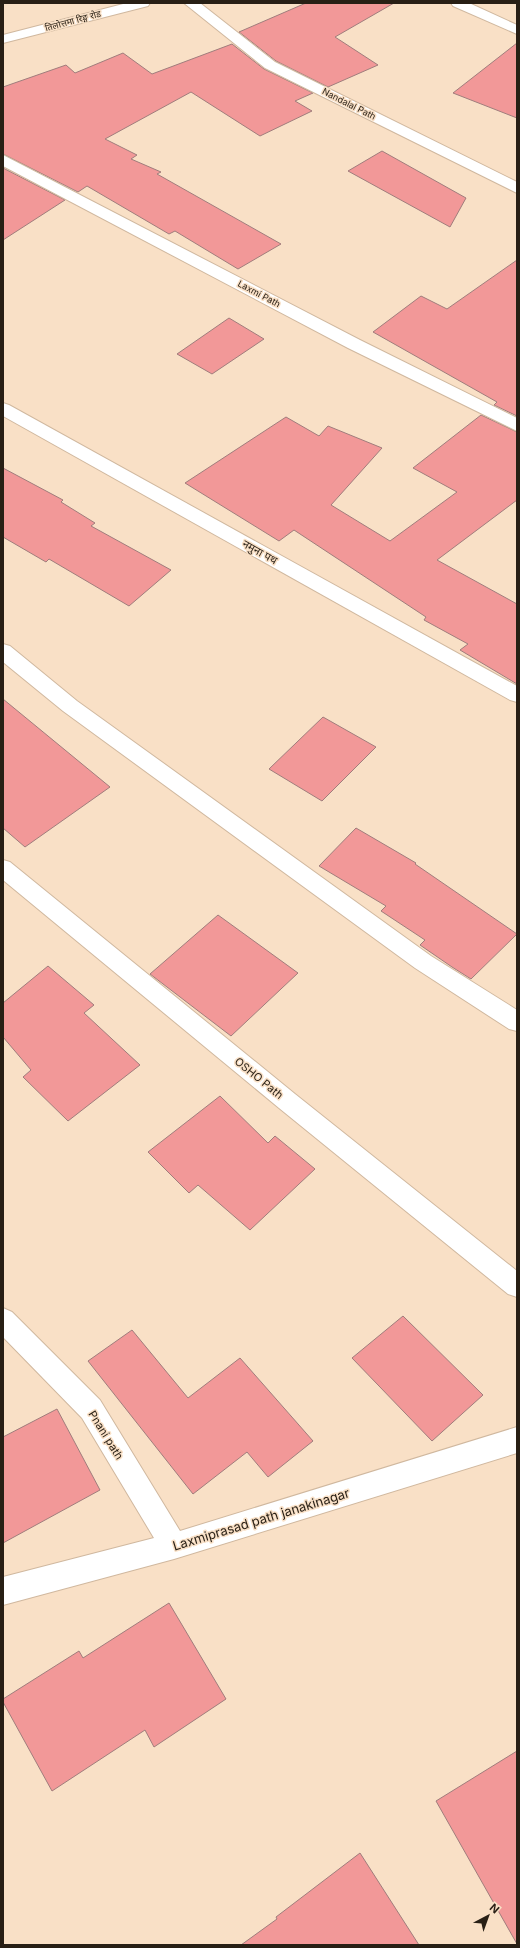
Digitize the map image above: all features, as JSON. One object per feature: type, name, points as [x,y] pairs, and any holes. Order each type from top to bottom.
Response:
[{"type":"street","name":"तिलोत्तमा रिङ्ग रोड","points":[[3,39],[142,3]]},
{"type":"street","name":"Nandalal Path","points":[[191,3],[270,65],[517,188]]},
{"type":"street","points":[[458,3],[517,30]]},
{"type":"street","name":"Laxmi Path","points":[[3,160],[354,344],[517,424]]},
{"type":"street","name":"नमुना पथ","points":[[3,409],[517,695]]},
{"type":"street","points":[[3,651],[70,706],[404,948],[517,1022]]},
{"type":"street","name":"OSHO Path","points":[[3,868],[287,1101],[517,1286]]},
{"type":"street","name":"Pnani path","points":[[3,1320],[91,1409],[174,1546]]},
{"type":"street","name":"Laxmiprasad path janakinagar","points":[[3,1591],[174,1546],[517,1440]]},
{"type":"building","points":[[306,3],[394,3],[335,37],[378,65],[328,87],[276,61],[239,32]]},
{"type":"building","points":[[517,43],[517,118],[453,93]]},
{"type":"building","points":[[232,44],[264,69],[313,93],[295,101],[312,111],[260,136],[191,92],[105,139],[137,155],[131,159],[161,172],[157,174],[281,244],[238,269],[175,231],[169,234],[87,186],[78,192],[3,154],[3,87],[66,65],[75,73],[123,53],[152,74]]},
{"type":"building","points":[[382,151],[466,198],[450,227],[348,171]]},
{"type":"building","points":[[3,168],[65,200],[3,240]]},
{"type":"building","points":[[517,260],[517,416],[494,405],[497,402],[373,332],[421,296],[447,309]]},
{"type":"building","points":[[229,318],[264,339],[212,374],[177,354]]},
{"type":"building","points":[[481,415],[517,432],[517,500],[437,560],[517,604],[517,684],[460,650],[468,644],[424,620],[426,617],[294,530],[279,541],[185,483],[286,417],[319,436],[328,426],[382,448],[331,505],[390,541],[457,492],[413,468]]},
{"type":"building","points":[[3,468],[63,500],[61,502],[95,523],[91,526],[171,570],[129,606],[49,559],[46,562],[3,537]]},
{"type":"building","points":[[3,699],[110,787],[25,847],[3,828]]},
{"type":"building","points":[[323,717],[376,747],[322,801],[269,769]]},
{"type":"building","points":[[356,828],[416,863],[415,864],[517,934],[471,979],[452,967],[420,945],[425,940],[381,911],[386,906],[319,866]]},
{"type":"building","points":[[218,915],[298,973],[231,1036],[150,974]]},
{"type":"building","points":[[48,966],[94,1005],[84,1013],[140,1065],[68,1121],[23,1077],[31,1070],[3,1037],[3,1003]]},
{"type":"building","points":[[220,1096],[268,1143],[275,1136],[315,1169],[250,1230],[198,1185],[189,1193],[148,1152]]},
{"type":"building","points":[[403,1316],[483,1395],[432,1441],[352,1358]]},
{"type":"building","points":[[132,1330],[188,1398],[240,1358],[313,1441],[268,1477],[247,1452],[193,1494],[88,1361]]},
{"type":"building","points":[[57,1409],[100,1490],[3,1543],[3,1437]]},
{"type":"building","points":[[169,1603],[226,1699],[154,1747],[145,1730],[52,1791],[3,1702],[3,1699],[79,1651],[83,1658]]},
{"type":"building","points":[[517,1751],[517,1944],[436,1801]]},
{"type":"building","points":[[360,1853],[419,1945],[241,1945],[277,1919],[276,1917]]}]
